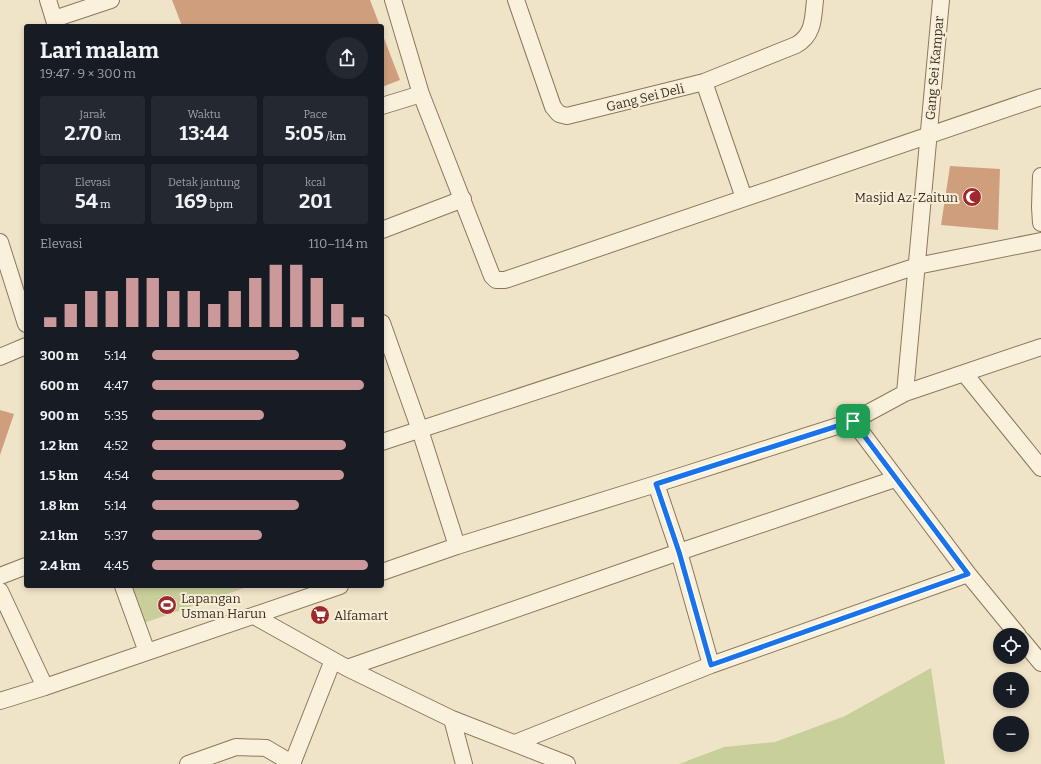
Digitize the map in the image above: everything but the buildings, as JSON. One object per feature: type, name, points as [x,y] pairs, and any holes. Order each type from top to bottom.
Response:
[{"type":"street","points":[[48,0],[55,23],[111,0]]},
{"type":"street","points":[[392,0],[421,94],[492,276],[496,280],[505,280],[1041,97]]},
{"type":"street","name":"Gang Sei Deli","points":[[516,0],[553,108],[559,114],[568,116],[704,82],[802,41],[807,36],[811,28],[815,0]]},
{"type":"street","name":"Gang Sei Kampar","points":[[905,393],[941,0]]},
{"type":"street","points":[[704,82],[744,198]]},
{"type":"street","points":[[384,105],[421,94]]},
{"type":"street","points":[[1041,176],[1041,223]]},
{"type":"street","points":[[384,229],[463,199]]},
{"type":"street","points":[[384,441],[917,266],[1041,241]]},
{"type":"street","points":[[0,242],[24,318]]},
{"type":"street","points":[[384,329],[420,430],[457,546]]},
{"type":"street","points":[[0,357],[24,347]]},
{"type":"street","points":[[384,571],[457,546],[853,421],[905,393],[1041,347]]},
{"type":"street","points":[[964,373],[1041,468]]},
{"type":"street","points":[[853,421],[895,479],[968,574],[1012,628]]},
{"type":"street","points":[[188,764],[236,748],[266,748],[292,764],[340,664],[895,479]]},
{"type":"street","points":[[656,484],[679,552],[711,665]]},
{"type":"street","points":[[0,576],[24,567]]},
{"type":"street","points":[[515,743],[711,665],[968,574]]},
{"type":"street","points":[[124,588],[147,652]]},
{"type":"street","points":[[0,701],[334,588]]},
{"type":"street","points":[[0,591],[44,687]]},
{"type":"street","points":[[254,616],[340,664],[452,719],[567,764]]},
{"type":"street","points":[[1029,648],[1041,663]]},
{"type":"street","points":[[452,719],[464,764]]},
{"type":"green space","name":"Lapangan Usman Harun","points":[[132,588],[244,588],[144,623]]},
{"type":"green space","points":[[931,668],[945,764],[679,764],[724,747],[775,742],[845,716]]},
{"type":"place","name":"Masjid Az-Zaitun","points":[[972,197]]},
{"type":"place","name":"Lapangan Usman Harun","points":[[167,605]]},
{"type":"place","name":"Alfamart","points":[[320,615]]},
{"type":"route","points":[[853,421],[895,479],[968,574],[711,665],[679,552],[656,484],[853,421]]}]
